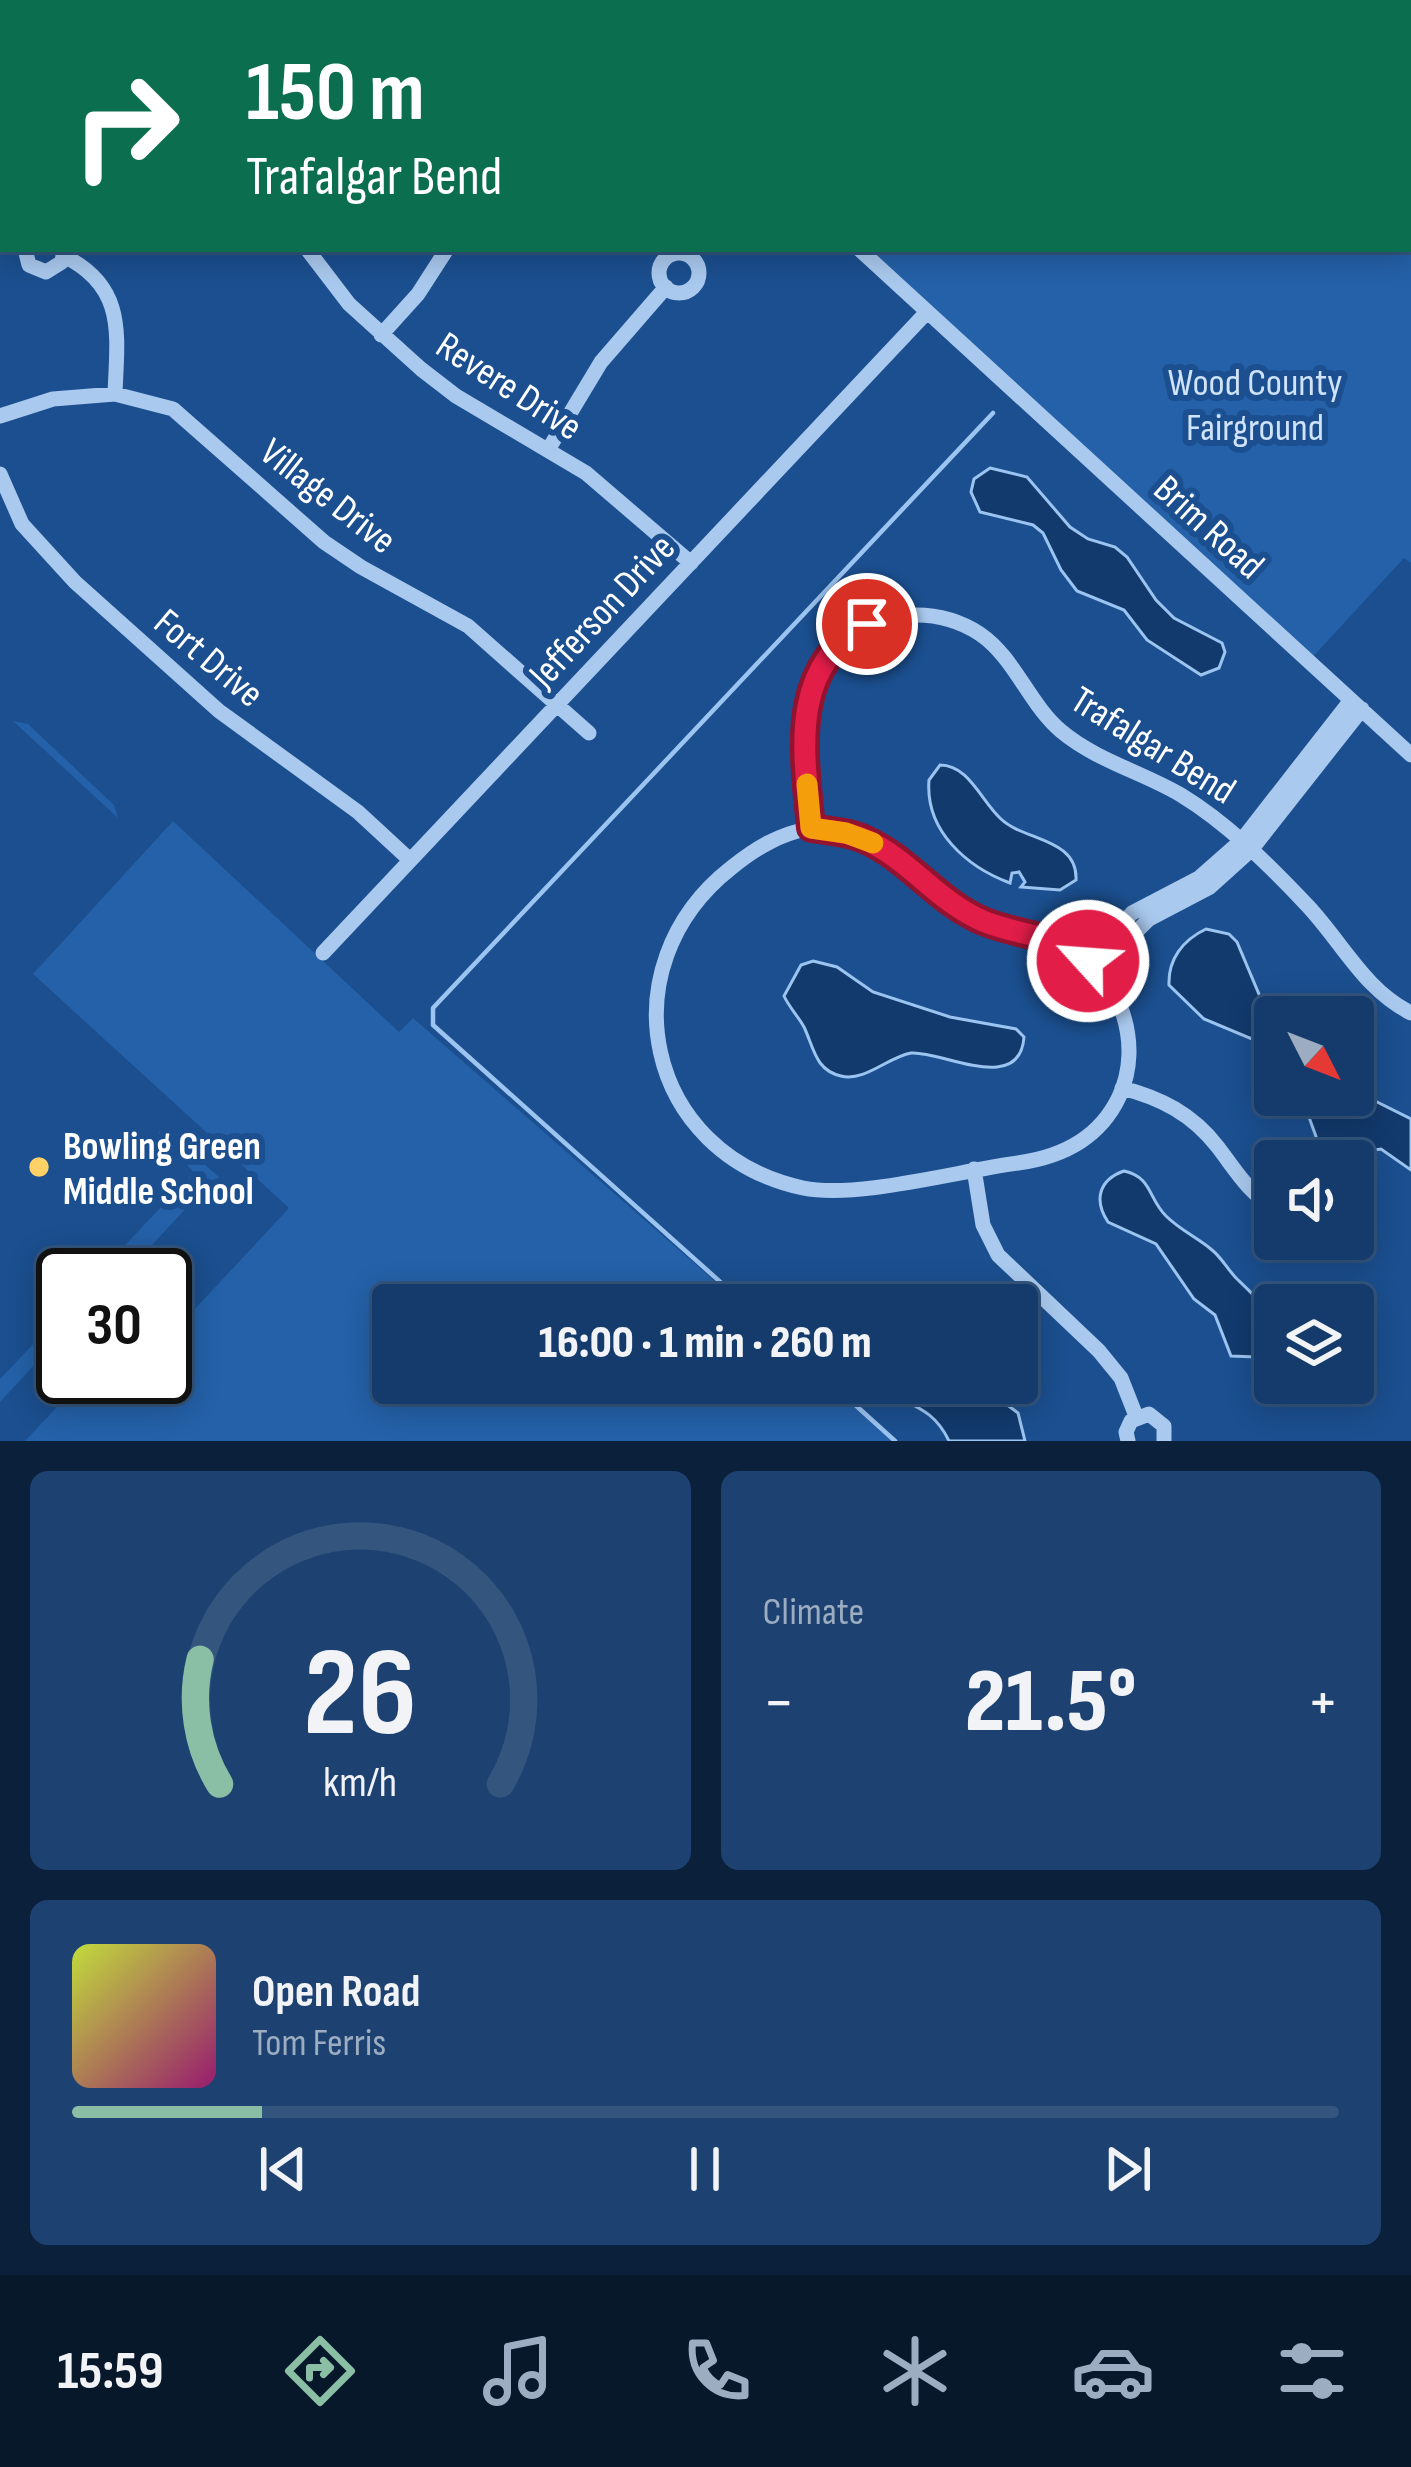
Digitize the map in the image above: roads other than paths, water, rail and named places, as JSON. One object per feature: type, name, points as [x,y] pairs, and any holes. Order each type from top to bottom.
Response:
[{"type":"street","points":[[26,252],[29,265],[40,271],[52,271],[64,253],[104,287],[115,309],[115,394]]},
{"type":"street","name":"Revere Drive","points":[[309,252],[349,304],[381,335],[456,396],[612,492],[691,563]]},
{"type":"street","points":[[381,335],[418,294],[445,252]]},
{"type":"street","name":"Brim Road","points":[[862,252],[1411,754]]},
{"type":"street","points":[[548,450],[601,362],[666,287]]},
{"type":"street","name":"Jefferson Drive","points":[[323,953],[927,312]]},
{"type":"street","name":"Village Drive","points":[[0,416],[53,399],[115,394],[163,405],[186,418],[324,542],[467,626],[590,733]]},
{"type":"street","name":"Fort Drive","points":[[0,474],[22,524],[75,583],[219,711],[358,812],[410,860]]},
{"type":"street","name":"Trafalgar Bend","points":[[811,828],[804,722],[814,678],[832,651],[857,630],[888,617],[927,615],[958,622],[986,639],[1043,714],[1077,743],[1183,796],[1246,846],[1313,911],[1369,982],[1411,1013]]},
{"type":"street","points":[[1093,966],[1149,919],[1210,887],[1356,705]]},
{"type":"street","points":[[811,828],[867,840],[892,855],[946,902],[984,921],[1069,946],[1093,966],[1114,994],[1126,1024],[1129,1057],[1122,1088],[1100,1126],[1047,1159],[842,1192],[780,1182],[742,1167],[722,1152],[680,1104],[658,1049],[655,1005],[671,942],[694,905],[724,873],[755,848],[788,832],[811,828]]},
{"type":"street","points":[[1122,1088],[1188,1116],[1254,1192]]},
{"type":"street","points":[[974,1169],[983,1225],[998,1256],[1121,1378],[1136,1417]]},
{"type":"street","points":[[1128,1441],[1128,1426],[1136,1417],[1149,1414],[1160,1420],[1164,1441]]},
{"type":"waterway","points":[[723,1284],[433,1025],[433,1008],[993,413]]},
{"type":"waterway","points":[[854,1404],[895,1441]]},
{"type":"place","name":"Bowling Green Middle School","points":[[39,1167]]},
{"type":"park label","name":"Wood County Fairground","points":[[1255,404]]}]
